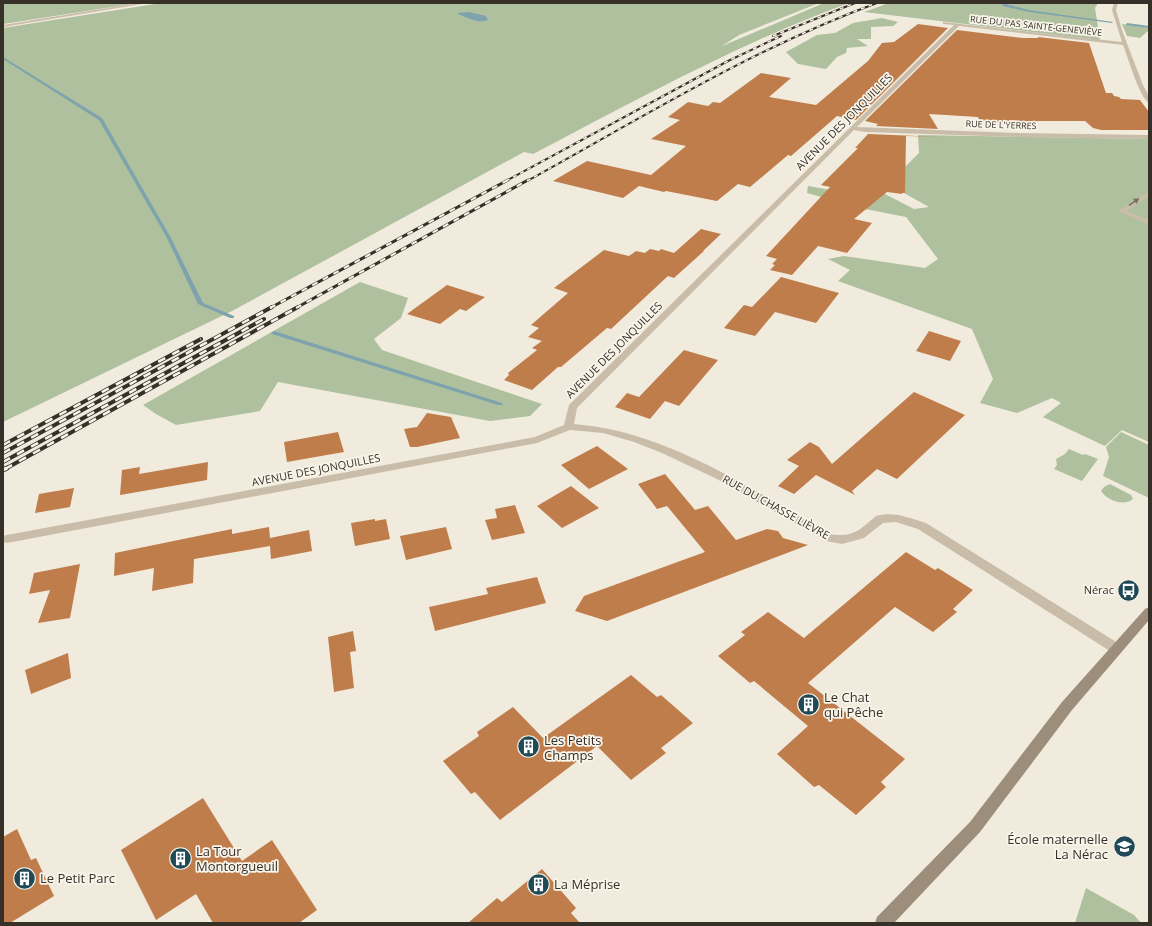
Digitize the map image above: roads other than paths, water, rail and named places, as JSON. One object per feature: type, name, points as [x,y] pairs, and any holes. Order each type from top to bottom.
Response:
[{"type":"main road","points":[[883,923],[975,827],[1067,706],[1149,612]]},
{"type":"street","points":[[3,26],[146,3]]},
{"type":"street","points":[[1116,3],[1114,10],[1140,85],[1149,101]]},
{"type":"street","name":"RUE DU PAS SAINTE-GENEVIÈVE","points":[[945,23],[1126,44]]},
{"type":"street","name":"AVENUE DES JONQUILLES","points":[[7,539],[537,440],[569,427],[572,407],[957,25]]},
{"type":"street","name":"RUE DE L'YERRES","points":[[853,128],[865,130],[1002,135],[1149,137]]},
{"type":"street","points":[[1149,193],[1122,211],[1149,223]]},
{"type":"street","name":"RUE DU CHASSE LIÈVRE","points":[[569,427],[607,431],[647,443],[698,464],[826,537],[842,540],[860,534],[880,519],[896,518],[922,526],[1117,649]]},
{"type":"water","points":[[469,12],[486,16],[488,20],[477,21],[458,14]]},
{"type":"waterway","points":[[1003,3],[1004,5],[1029,11],[1112,22]]},
{"type":"waterway","points":[[1127,24],[1149,27]]},
{"type":"waterway","points":[[3,58],[101,119],[169,238],[201,304],[232,317]]},
{"type":"waterway","points":[[274,333],[500,404]]},
{"type":"railway","points":[[773,36],[855,3]]},
{"type":"railway","points":[[527,181],[742,62],[831,21],[877,3]]},
{"type":"railway","points":[[506,181],[728,61],[781,36]]},
{"type":"railway","points":[[270,308],[508,180]]},
{"type":"railway","points":[[296,308],[528,180]]},
{"type":"railway","points":[[3,453],[272,307]]},
{"type":"railway","points":[[5,469],[298,307]]},
{"type":"railway","points":[[3,462],[264,319]]},
{"type":"railway","points":[[3,445],[201,339]]},
{"type":"place","name":"Nérac","points":[[1129,590]]},
{"type":"place","name":"Le Chat qui Pêche","points":[[809,704]]},
{"type":"place","name":"Les Petits Champs","points":[[529,747]]},
{"type":"place","name":"École maternelle La Nérac","points":[[1124,846]]},
{"type":"place","name":"La Tour Montorgueuil","points":[[181,858]]},
{"type":"place","name":"Le Petit Parc","points":[[24,878]]},
{"type":"place","name":"La Méprise","points":[[539,884]]}]
